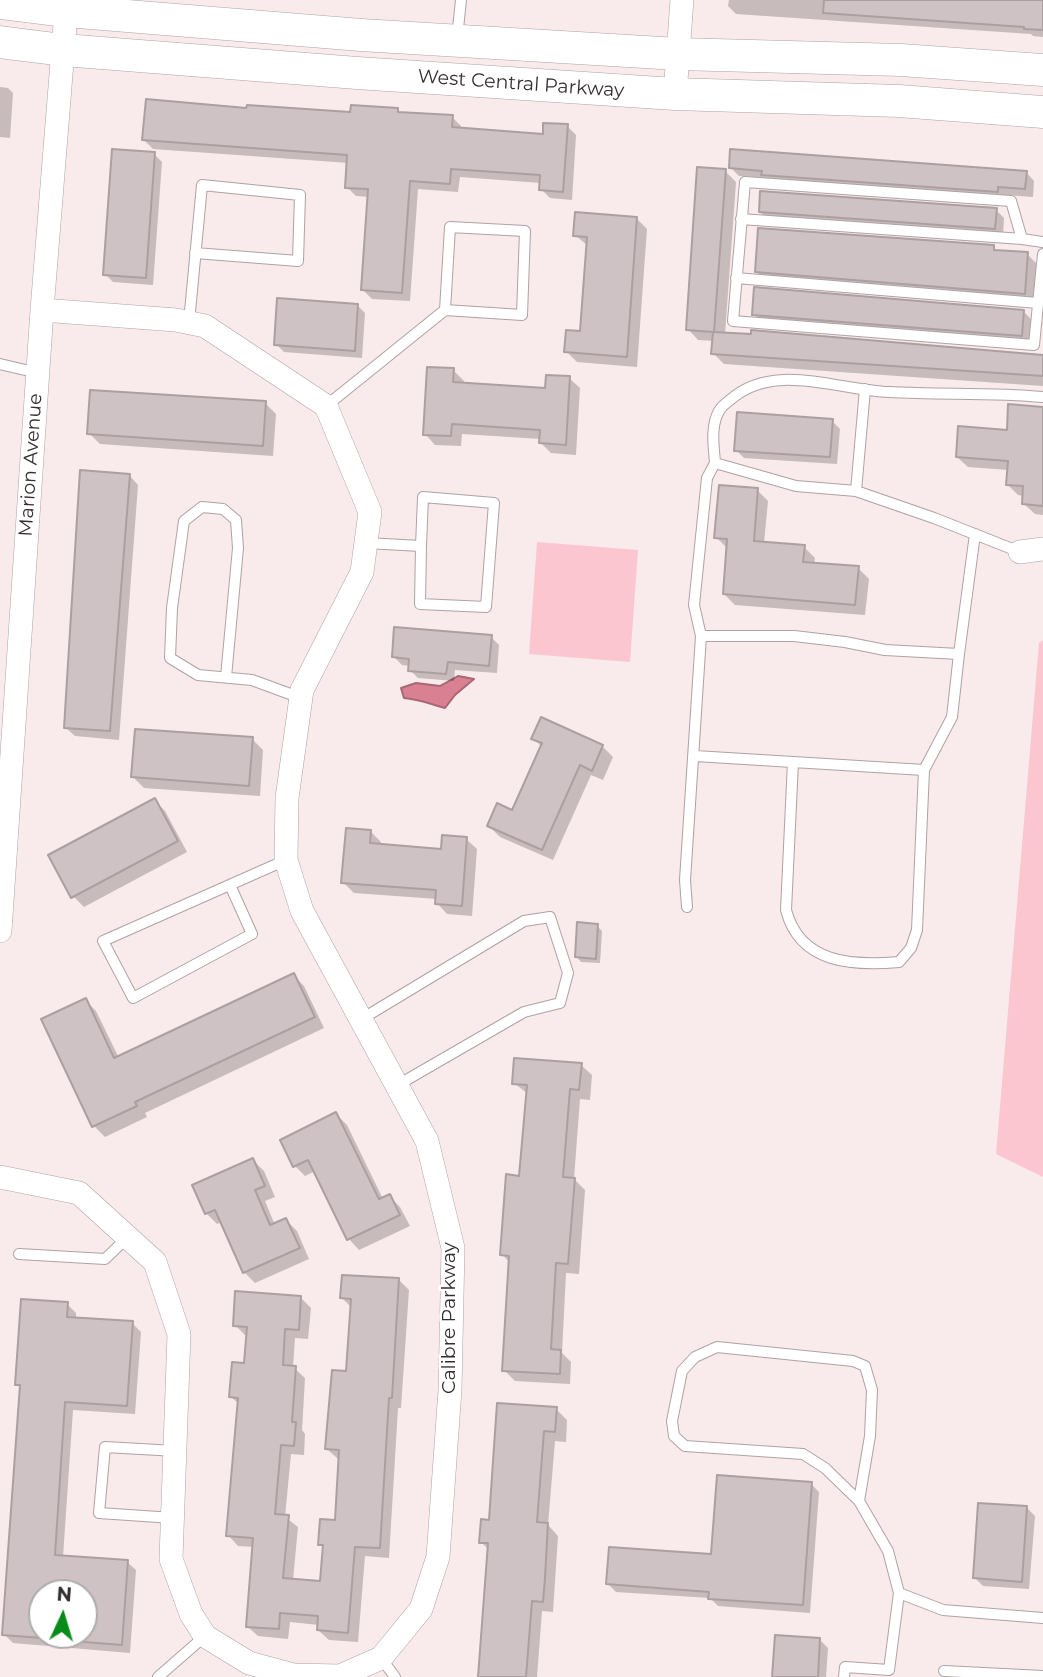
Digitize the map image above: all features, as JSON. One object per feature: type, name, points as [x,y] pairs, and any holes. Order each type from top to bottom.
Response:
[{"type":"main road","name":"West Central Parkway","points":[[0,3],[67,6],[457,40],[678,54],[901,60],[1043,70]]},
{"type":"main road","name":"West Central Parkway","points":[[0,42],[63,50],[357,73],[675,94],[899,101],[1043,112]]},
{"type":"street","points":[[675,94],[682,0]]},
{"type":"street","name":"Marion Avenue","points":[[0,931],[7,713],[38,373],[67,6]]},
{"type":"street","points":[[42,310],[189,322],[205,326],[326,406]]},
{"type":"street","name":"Calibre Parkway","points":[[0,1177],[79,1193],[155,1262],[179,1334],[171,1559],[191,1614],[205,1636],[249,1663],[294,1675],[340,1676],[381,1658],[421,1609],[438,1557],[450,1390],[453,1248],[427,1141],[302,911],[286,860],[287,798],[302,690],[362,572],[370,512],[326,406]]},
{"type":"lane","points":[[457,40],[461,0]]},
{"type":"lane","points":[[1022,239],[1011,201],[745,182],[733,321],[1034,345],[1043,254]]},
{"type":"lane","points":[[189,322],[195,253],[202,185],[300,195],[298,261],[195,253]]},
{"type":"lane","points":[[741,219],[1043,242]]},
{"type":"lane","points":[[326,406],[446,310],[522,315],[525,231],[450,227],[446,310]]},
{"type":"lane","points":[[736,278],[1038,303]]},
{"type":"lane","points":[[0,364],[38,373]]},
{"type":"lane","points":[[687,907],[685,880],[701,636],[694,605],[707,478],[715,463],[713,436],[719,410],[737,394],[753,385],[774,380],[799,380],[886,392],[1043,397]]},
{"type":"lane","points":[[856,491],[865,389]]},
{"type":"lane","points":[[715,463],[796,486],[856,491],[975,534],[1032,550]]},
{"type":"lane","points":[[423,497],[494,503],[486,607],[421,604],[421,546],[423,497]]},
{"type":"lane","points":[[226,677],[238,548],[236,520],[223,509],[202,507],[184,521],[172,608],[170,658],[198,675],[252,680],[301,698]]},
{"type":"lane","points":[[793,762],[786,910],[790,926],[807,945],[826,957],[873,964],[899,962],[911,948],[917,930],[924,770],[952,717],[975,534]]},
{"type":"lane","points":[[366,543],[421,546]]},
{"type":"lane","points":[[701,636],[794,636],[885,650],[959,654]]},
{"type":"lane","points":[[695,756],[924,770]]},
{"type":"lane","points":[[230,884],[252,934],[133,998],[103,941],[230,884],[286,860]]},
{"type":"lane","points":[[360,1020],[524,921],[550,917],[568,973],[560,1003],[524,1012],[396,1086]]},
{"type":"lane","points":[[19,1254],[104,1259],[128,1237]]},
{"type":"lane","points":[[844,1677],[845,1667],[889,1670],[899,1593],[888,1551],[859,1501],[825,1468],[803,1454],[685,1446],[674,1436],[672,1421],[682,1371],[695,1357],[717,1347],[853,1361],[865,1366],[872,1390],[870,1436],[859,1501]]},
{"type":"lane","points":[[173,1518],[99,1513],[105,1447],[176,1451]]},
{"type":"lane","points":[[899,1593],[943,1610],[1043,1618]]},
{"type":"lane","points":[[163,1676],[205,1636]]},
{"type":"lane","points":[[381,1658],[395,1677]]},
{"type":"lane","points":[[944,1671],[1043,1676]]},
{"type":"shaded area","points":[[537,542],[638,550],[630,662],[529,654]]},
{"type":"shaded area","points":[[1043,640],[1043,1177],[996,1154],[1039,643]]},
{"type":"shaded area","points":[[458,676],[474,679],[455,695],[445,708],[404,698],[401,688],[416,683],[440,686]]},
{"type":"building","points":[[824,0],[1043,0],[1043,30],[823,13]]},
{"type":"building","points":[[146,99],[246,108],[247,105],[350,112],[351,105],[398,108],[398,112],[453,115],[452,127],[543,134],[543,123],[568,124],[563,192],[539,190],[540,175],[451,169],[450,184],[410,181],[402,293],[361,290],[368,189],[345,188],[347,155],[142,140]]},
{"type":"building","points":[[112,149],[155,152],[146,278],[103,275]]},
{"type":"building","points":[[730,149],[1027,171],[1025,189],[998,187],[998,192],[761,175],[762,171],[729,168]]},
{"type":"building","points":[[697,167],[726,169],[714,332],[751,334],[751,330],[1043,355],[1043,376],[711,354],[713,332],[686,330]]},
{"type":"building","points":[[760,191],[997,208],[995,229],[759,212]]},
{"type":"building","points":[[575,212],[637,217],[627,357],[564,352],[566,330],[580,331],[587,237],[573,236]]},
{"type":"building","points":[[758,228],[994,245],[994,250],[1028,252],[1025,294],[755,272]]},
{"type":"building","points":[[754,287],[1024,310],[1022,336],[752,315]]},
{"type":"building","points":[[277,298],[358,304],[355,351],[274,345]]},
{"type":"building","points":[[427,367],[454,368],[453,382],[545,388],[546,375],[570,376],[566,445],[539,443],[540,430],[452,424],[451,436],[423,435]]},
{"type":"building","points":[[90,390],[266,401],[263,446],[87,434]]},
{"type":"building","points":[[1008,404],[1043,407],[1043,506],[1022,504],[1023,486],[1006,485],[1008,461],[956,457],[958,426],[1007,430]]},
{"type":"building","points":[[737,412],[833,419],[830,457],[734,451]]},
{"type":"building","points":[[80,470],[130,474],[110,731],[64,728]]},
{"type":"building","points":[[719,485],[758,488],[754,541],[805,545],[803,562],[859,566],[855,605],[723,594],[727,539],[714,538]]},
{"type":"building","points":[[394,627],[492,635],[489,666],[448,662],[446,674],[408,671],[409,659],[392,657]]},
{"type":"building","points":[[541,717],[603,745],[592,771],[580,765],[542,850],[487,826],[497,803],[512,810],[542,743],[531,739]]},
{"type":"building","points":[[135,729],[253,737],[249,786],[131,777]]},
{"type":"building","points":[[155,798],[178,841],[71,898],[48,855]]},
{"type":"building","points":[[346,828],[371,830],[370,843],[441,849],[442,835],[467,837],[462,906],[435,904],[436,890],[341,883]]},
{"type":"building","points":[[577,922],[598,924],[596,959],[575,957]]},
{"type":"building","points":[[294,973],[315,1017],[135,1102],[137,1106],[92,1127],[41,1019],[86,998],[114,1058]]},
{"type":"building","points":[[514,1058],[582,1063],[579,1090],[570,1089],[563,1177],[575,1178],[568,1264],[556,1263],[551,1349],[561,1350],[560,1374],[502,1371],[509,1256],[500,1255],[506,1174],[519,1176],[527,1085],[512,1084]]},
{"type":"building","points":[[336,1112],[379,1199],[390,1194],[400,1215],[347,1240],[308,1160],[293,1167],[280,1140]]},
{"type":"building","points":[[253,1158],[265,1186],[255,1190],[270,1225],[286,1218],[300,1248],[243,1273],[215,1210],[205,1214],[192,1185]]},
{"type":"building","points":[[342,1275],[399,1278],[380,1548],[355,1547],[348,1633],[317,1630],[318,1616],[280,1613],[279,1629],[246,1627],[253,1538],[226,1536],[238,1398],[229,1397],[232,1362],[244,1363],[247,1327],[233,1326],[235,1291],[301,1296],[299,1330],[285,1329],[283,1365],[296,1366],[292,1422],[296,1422],[294,1446],[281,1445],[275,1514],[289,1515],[283,1578],[320,1581],[323,1545],[318,1545],[320,1519],[335,1520],[339,1450],[325,1449],[332,1370],[346,1371],[351,1299],[340,1298]]},
{"type":"building","points":[[21,1299],[68,1302],[67,1317],[133,1321],[127,1406],[65,1402],[55,1555],[128,1560],[122,1645],[98,1643],[98,1579],[28,1579],[28,1637],[2,1635],[20,1385],[15,1385]]},
{"type":"building","points":[[497,1403],[557,1407],[555,1432],[544,1431],[537,1522],[548,1523],[545,1578],[543,1602],[532,1601],[526,1677],[478,1677],[488,1543],[479,1543],[481,1519],[489,1520]]},
{"type":"building","points":[[717,1475],[812,1482],[803,1605],[708,1599],[709,1592],[606,1584],[609,1547],[711,1554]]},
{"type":"building","points":[[978,1503],[1027,1506],[1022,1582],[973,1578]]},
{"type":"building","points":[[775,1635],[820,1638],[818,1677],[772,1677]]}]
